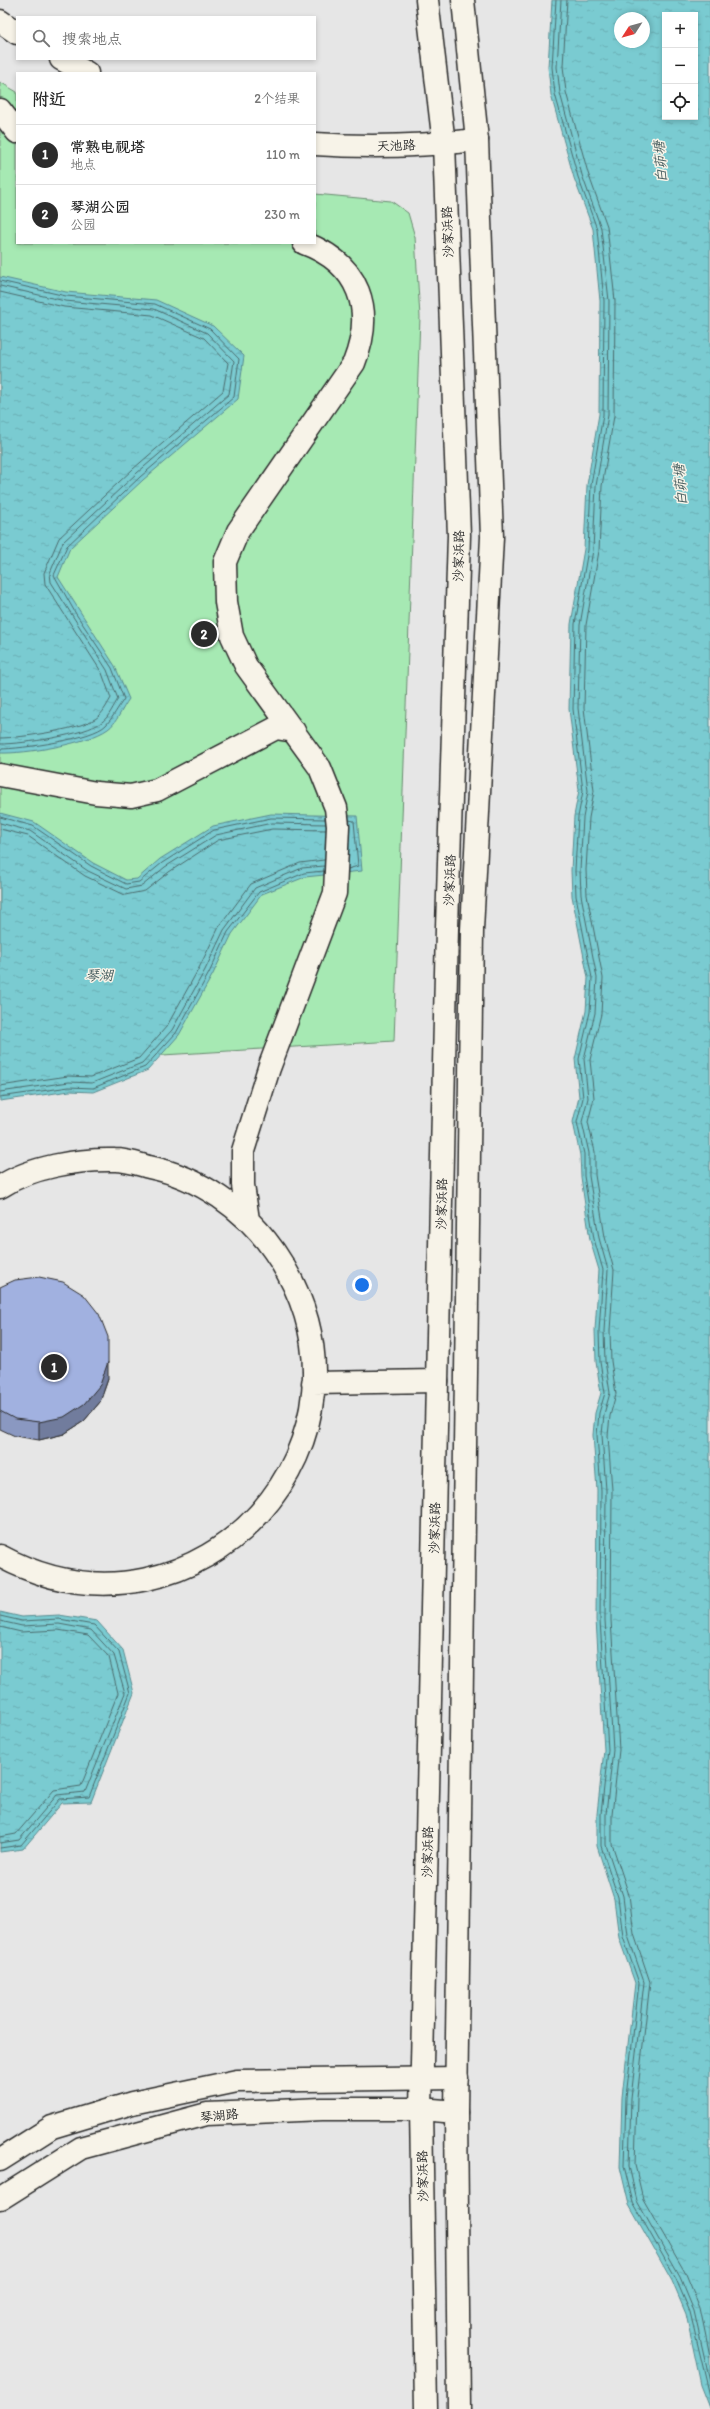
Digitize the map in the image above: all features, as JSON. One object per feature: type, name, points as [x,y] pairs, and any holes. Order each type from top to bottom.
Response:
[{"type":"main road","name":"沙家浜路","points":[[426,2409],[421,2079],[459,535],[444,144],[427,0]]},
{"type":"main road","name":"沙家浜路","points":[[459,2409],[456,2112],[472,930],[492,537],[477,140],[463,0]]},
{"type":"main road","points":[[0,21],[16,32]]},
{"type":"main road","points":[[63,60],[85,72]]},
{"type":"main road","points":[[0,110],[16,131]]},
{"type":"main road","name":"天池路","points":[[316,144],[352,146],[444,144],[477,140]]},
{"type":"main road","points":[[248,1220],[243,1185],[243,1151],[269,1068],[335,893],[338,826],[336,808],[320,768],[246,666],[232,636],[226,602],[225,562],[238,531],[354,363],[362,342],[364,312],[358,287],[341,265],[321,249],[307,244]]},
{"type":"main road","points":[[0,775],[96,793],[131,796],[157,790],[276,728],[294,731]]},
{"type":"main road","points":[[0,1187],[9,1181],[62,1164],[116,1160],[170,1171],[219,1196],[261,1232],[290,1274],[308,1322],[314,1373],[308,1424],[290,1472],[261,1514],[222,1547],[177,1571],[127,1583],[76,1582],[26,1570],[0,1556]]},
{"type":"main road","points":[[313,1383],[437,1381]]},
{"type":"main road","points":[[0,2160],[52,2127],[132,2103],[237,2081],[457,2078]]},
{"type":"main road","name":"琴湖路","points":[[0,2199],[81,2148],[207,2114],[322,2109],[421,2109],[456,2112]]},
{"type":"green space","points":[[0,82],[16,91],[16,244],[316,244],[316,194],[391,201],[408,213],[415,237],[420,317],[394,1041],[146,1056],[0,951]]},
{"type":"water","name":"白茆塘","points":[[552,0],[710,0],[710,2408],[701,2385],[686,2314],[672,2281],[629,2205],[620,2167],[622,2097],[635,1983],[619,1938],[614,1899],[597,1846],[597,1814],[604,1750],[596,1620],[597,1490],[593,1435],[595,1413],[601,1393],[596,1362],[595,1330],[599,1270],[590,1240],[581,1177],[580,1155],[573,1122],[579,1097],[575,1059],[586,1011],[588,978],[572,896],[571,870],[574,816],[579,790],[569,709],[571,624],[584,549],[587,485],[599,414],[600,301],[593,229],[574,178],[551,95],[548,67]]},
{"type":"water","points":[[0,277],[66,292],[156,300],[213,326],[244,356],[238,399],[143,480],[70,548],[58,577],[115,666],[129,699],[111,727],[98,734],[86,739],[56,747],[11,753],[0,753]]},
{"type":"water","name":"琴湖","points":[[0,813],[34,822],[93,863],[126,880],[137,879],[160,859],[213,826],[271,814],[357,816],[362,871],[305,877],[262,894],[232,934],[213,974],[179,1035],[148,1070],[93,1092],[70,1091],[0,1101]]},
{"type":"water","points":[[0,1612],[22,1617],[59,1615],[97,1621],[123,1650],[134,1693],[91,1802],[62,1803],[23,1849],[0,1852]]},
{"type":"building","points":[[39,1277],[63,1282],[84,1295],[99,1314],[108,1337],[108,1362],[100,1385],[84,1404],[64,1417],[39,1422],[15,1419],[0,1411],[0,1287],[15,1280]]},
{"type":"place","name":"琴湖公园","points":[[204,634]]},
{"type":"place","name":"常熟电视塔","points":[[54,1367]]}]
